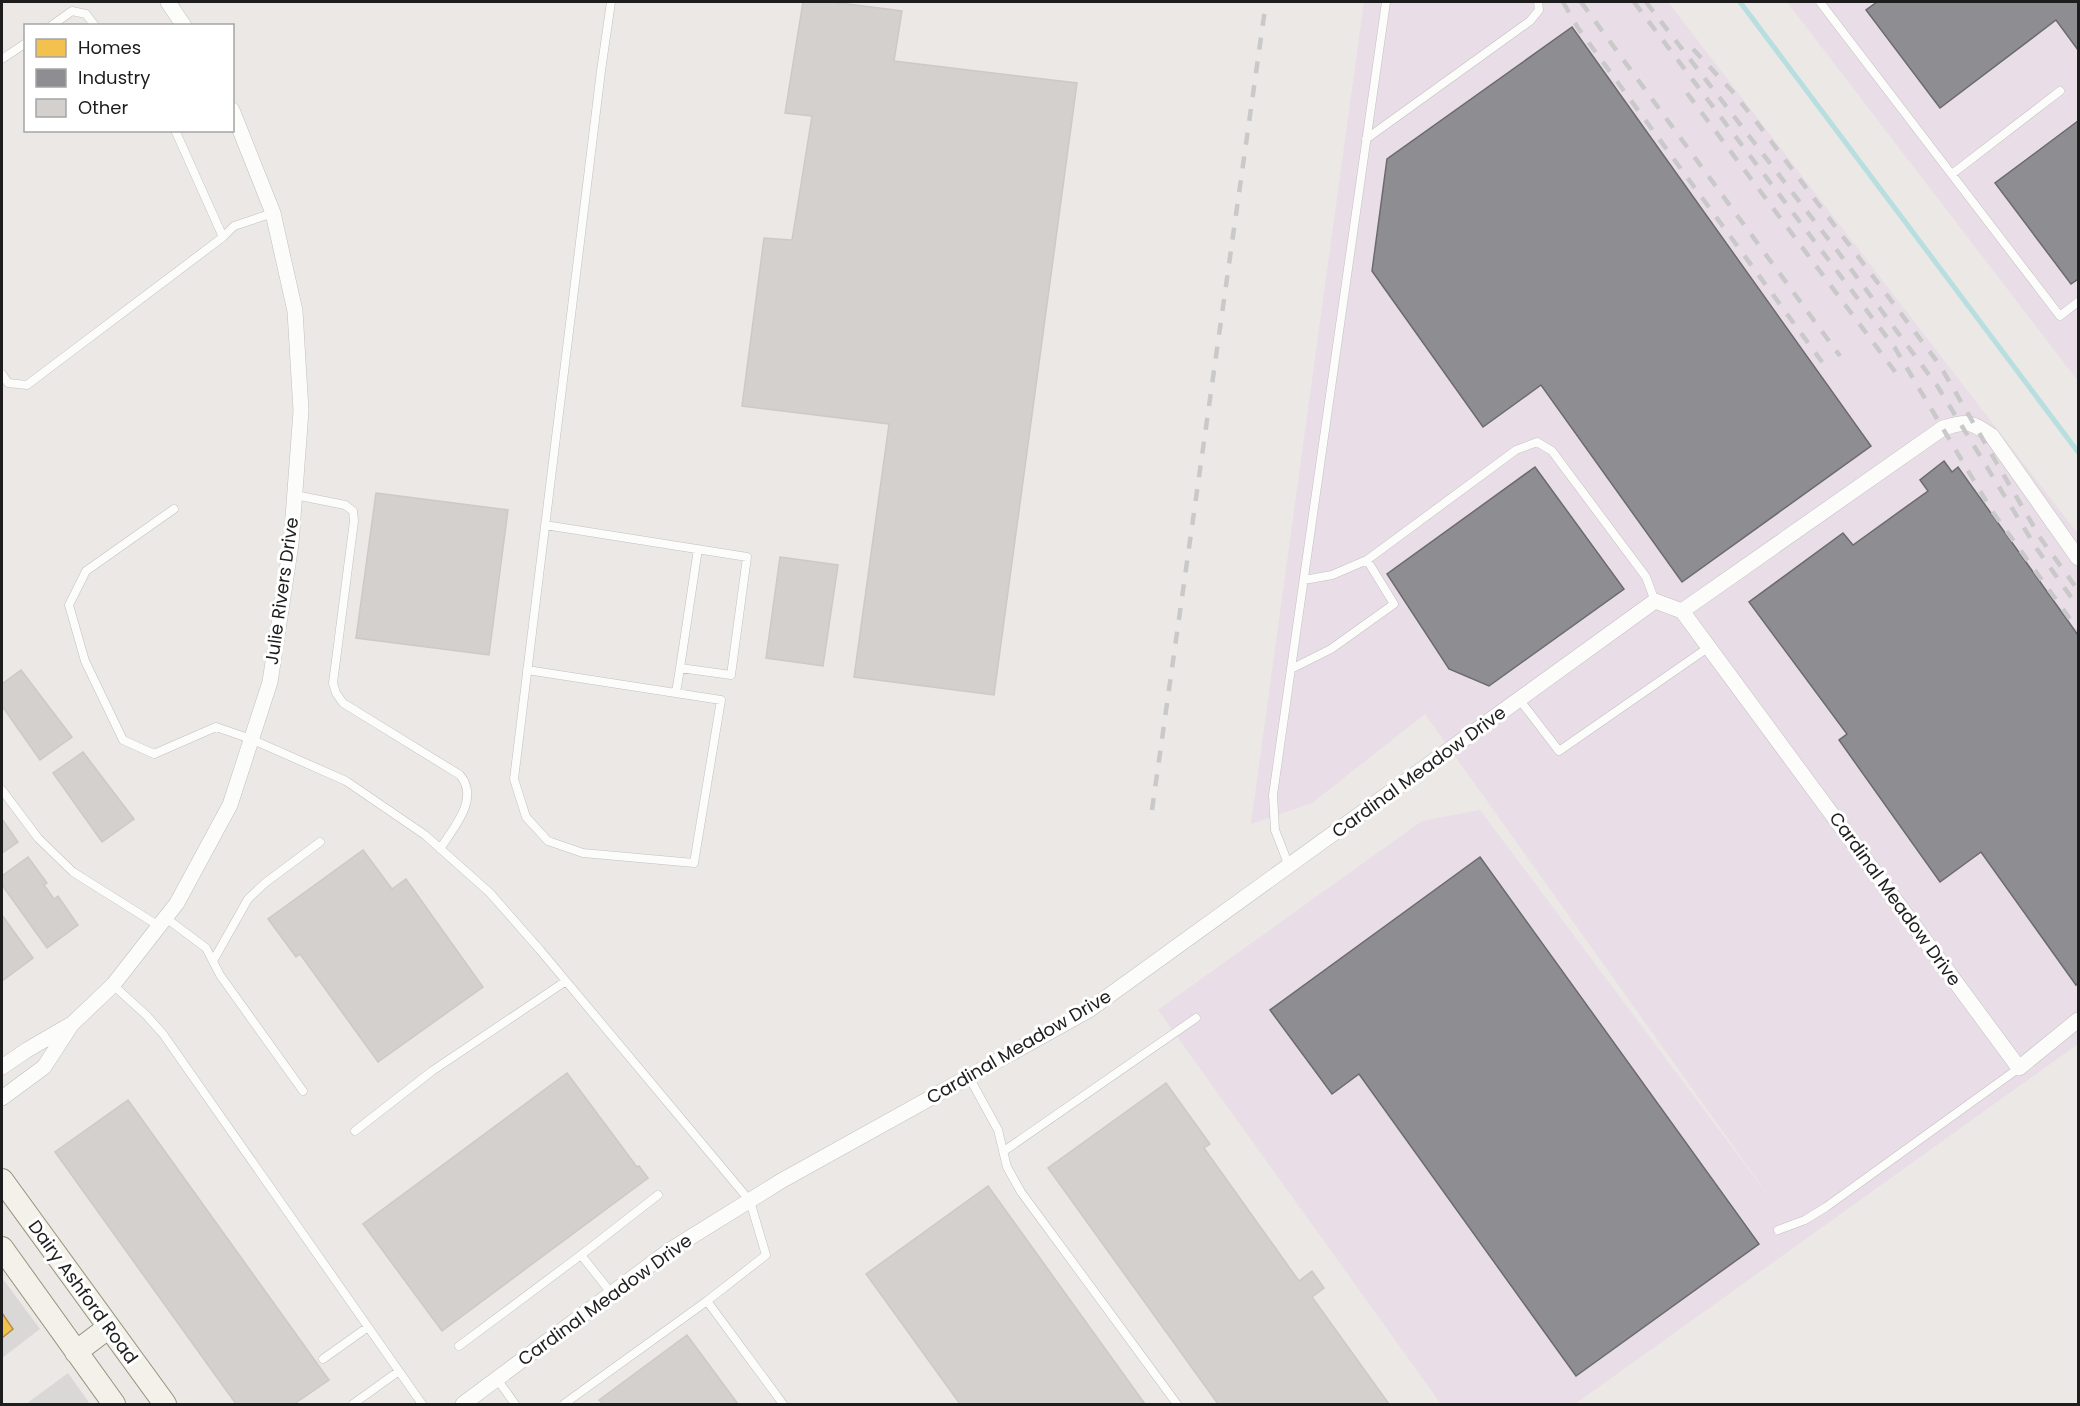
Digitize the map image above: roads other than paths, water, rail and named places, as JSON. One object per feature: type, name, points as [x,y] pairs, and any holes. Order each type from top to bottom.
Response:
[{"type":"main road","name":"Dairy Ashford Road","points":[[2,1180],[165,1404]]},
{"type":"main road","points":[[2,1248],[114,1404]]},
{"type":"main road","points":[[76,1352],[109,1327]]},
{"type":"street","points":[[168,2],[183,24]]},
{"type":"street","name":"Julie Rivers Drive","points":[[2,1098],[44,1067],[72,1024],[113,985],[177,903],[230,805],[270,682],[291,544],[301,411],[295,311],[273,213],[234,115]]},
{"type":"street","points":[[1655,600],[1682,611],[1943,428],[1959,423],[1974,424],[1992,436],[2079,558]]},
{"type":"street","name":"Cardinal Meadow Drive","points":[[463,1404],[670,1250],[781,1181],[1089,1010],[1655,600]]},
{"type":"street","name":"Cardinal Meadow Drive","points":[[1682,611],[2019,1068]]},
{"type":"street","points":[[2019,1068],[2079,1020]]},
{"type":"street","name":"Julie Rivers Drive","points":[[2,1067],[72,1024]]},
{"type":"lane","points":[[527,670],[721,700],[694,863],[583,853],[548,841],[526,817],[514,779],[527,670],[545,525],[611,2]]},
{"type":"lane","points":[[1289,866],[1275,830],[1273,795],[1386,2]]},
{"type":"lane","points":[[1366,139],[1530,21],[1539,10],[1538,2]]},
{"type":"lane","points":[[1820,2],[2060,316],[2079,303]]},
{"type":"lane","points":[[54,24],[72,11],[86,14],[94,24]]},
{"type":"lane","points":[[2,59],[24,44]]},
{"type":"lane","points":[[1952,174],[2060,91]]},
{"type":"lane","points":[[176,132],[222,237]]},
{"type":"lane","points":[[2,374],[8,383],[27,385],[234,226],[273,213]]},
{"type":"lane","points":[[1304,580],[1332,574],[1367,560],[1516,450],[1537,442],[1552,451],[1646,577],[1655,600]]},
{"type":"lane","points":[[295,495],[345,505],[353,511],[354,521],[333,683],[336,693],[343,703],[460,775],[466,783],[469,796],[464,809],[440,849]]},
{"type":"lane","points":[[174,509],[86,571],[69,605],[85,661],[123,740],[154,754],[216,727],[251,739],[346,781],[425,835],[490,893],[750,1200],[766,1256],[564,1404]]},
{"type":"lane","points":[[545,525],[747,557],[731,675],[680,668]]},
{"type":"lane","points":[[676,693],[698,549]]},
{"type":"lane","points":[[1291,669],[1331,649],[1394,604],[1367,560]]},
{"type":"lane","points":[[1519,699],[1559,752],[1709,647]]},
{"type":"lane","points":[[2,790],[38,838],[73,872],[206,948],[220,975],[303,1091]]},
{"type":"lane","points":[[213,961],[248,899],[265,883],[320,842]]},
{"type":"lane","points":[[355,1131],[432,1071],[566,981]]},
{"type":"lane","points":[[113,985],[163,1034],[422,1404]]},
{"type":"lane","points":[[1004,1151],[1196,1018]]},
{"type":"lane","points":[[1778,1230],[1805,1220],[1826,1207],[2019,1068]]},
{"type":"lane","points":[[969,1077],[998,1130],[1007,1167],[1021,1192],[1177,1404]]},
{"type":"lane","points":[[459,1346],[658,1195]]},
{"type":"lane","points":[[581,1255],[612,1293]]},
{"type":"lane","points":[[707,1301],[783,1404]]},
{"type":"lane","points":[[323,1359],[368,1327]]},
{"type":"lane","points":[[353,1404],[399,1371]]},
{"type":"lane","points":[[497,1379],[515,1404]]},
{"type":"waterway","points":[[1740,2],[2078,452]]},
{"type":"railway","points":[[1152,810],[1266,2]]},
{"type":"railway","points":[[1563,2],[1578,28],[1825,366]]},
{"type":"railway","points":[[1581,2],[1840,356]]},
{"type":"railway","points":[[1634,2],[1895,348],[1992,511],[2078,630]]},
{"type":"railway","points":[[1646,2],[1839,253],[1938,387],[2037,549],[2078,607]]},
{"type":"railway","points":[[1693,49],[1732,91],[1758,124],[1939,364],[2041,539],[2078,590]]},
{"type":"railway","points":[[1687,93],[1899,377]]}]
